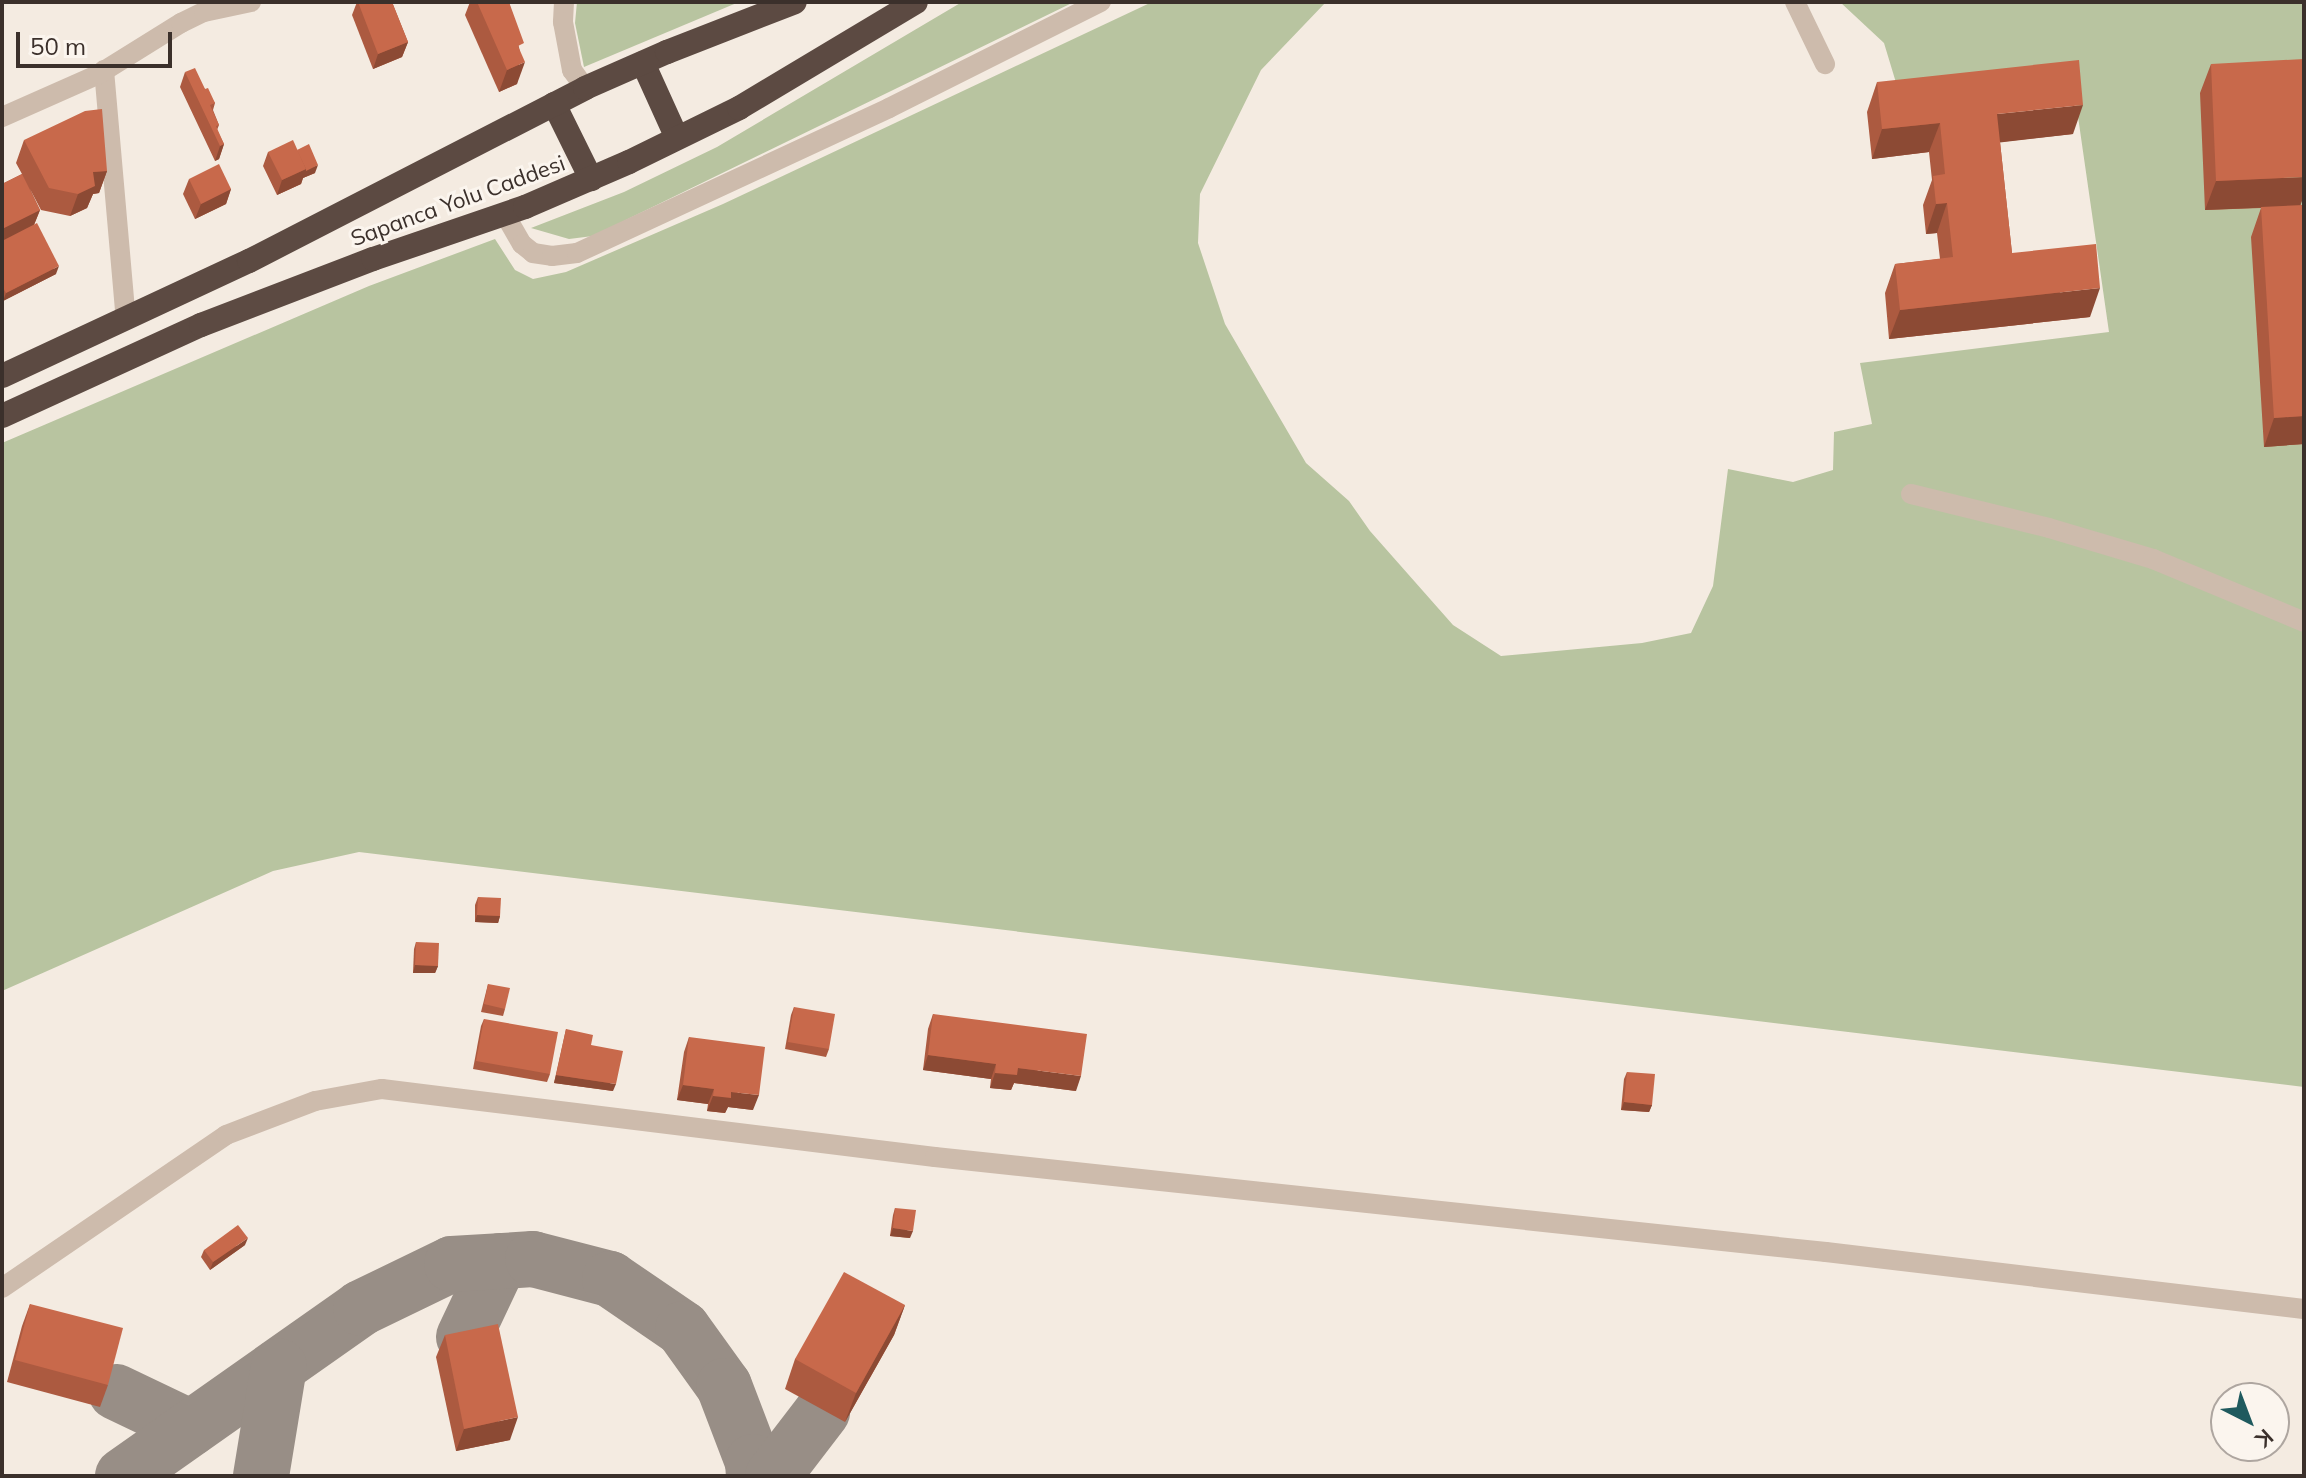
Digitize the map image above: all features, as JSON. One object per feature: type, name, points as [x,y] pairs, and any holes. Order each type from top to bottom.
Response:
[{"type":"highway","name":"Sapanca Yolu Caddesi","points":[[2,376],[318,227],[585,88],[795,2]]},
{"type":"highway","name":"Sapanca Yolu Caddesi","points":[[2,416],[201,325],[591,179],[677,138],[807,69],[916,2]]},
{"type":"highway","points":[[643,63],[677,138]]},
{"type":"highway","points":[[554,104],[591,179]]},
{"type":"street","points":[[2,117],[104,70],[204,12],[251,2]]},
{"type":"street","points":[[564,2],[563,22],[572,70],[585,88]]},
{"type":"street","points":[[504,213],[522,244],[533,253],[552,256],[577,253],[876,115],[1101,2]]},
{"type":"street","points":[[1795,2],[1825,64]]},
{"type":"street","points":[[104,70],[126,320]]},
{"type":"street","points":[[1911,494],[2049,528],[2153,559],[2304,622]]},
{"type":"street","points":[[2,1288],[226,1135],[315,1101],[382,1089],[935,1157],[1810,1251],[2304,1309]]},
{"type":"green space","points":[[577,2],[739,2],[584,67],[575,23]]},
{"type":"green space","points":[[962,2],[1074,2],[593,236],[569,239],[531,228],[624,192],[717,147]]},
{"type":"green space","points":[[1152,2],[1326,2],[1261,70],[1200,194],[1198,243],[1225,324],[1306,463],[1349,501],[1370,531],[1453,625],[1501,656],[1642,643],[1691,633],[1713,586],[1728,469],[1793,482],[1833,470],[1834,432],[1872,424],[1860,363],[2109,332],[2071,68],[1897,86],[1884,43],[1840,2],[2304,2],[2304,1087],[359,852],[273,871],[2,991],[2,443],[369,286],[495,239],[515,270],[533,279],[566,272],[723,204]]},
{"type":"building","points":[[358,2],[392,2],[408,42],[378,54]]},
{"type":"building","points":[[477,2],[509,2],[524,43],[518,46],[525,62],[507,70]]},
{"type":"building","points":[[2304,59],[2304,177],[2216,181],[2211,64]]},
{"type":"building","points":[[2079,60],[2083,105],[1997,114],[2012,253],[2096,244],[2100,288],[1900,310],[1895,264],[1953,257],[1947,203],[1936,204],[1933,176],[1945,174],[1940,123],[1882,129],[1877,82]]},
{"type":"building","points":[[195,68],[215,103],[210,105],[224,144],[220,146],[185,72]]},
{"type":"building","points":[[102,109],[107,171],[93,172],[95,186],[78,194],[49,188],[24,140],[85,111]]},
{"type":"building","points":[[293,140],[306,169],[282,180],[268,152]]},
{"type":"building","points":[[309,144],[318,165],[306,171],[297,150]]},
{"type":"building","points":[[219,164],[231,189],[201,204],[189,179]]},
{"type":"building","points":[[22,174],[40,210],[2,229],[2,184]]},
{"type":"building","points":[[2304,205],[2304,416],[2274,418],[2261,207]]},
{"type":"building","points":[[37,223],[59,266],[6,293],[2,286],[2,241]]},
{"type":"building","points":[[478,897],[501,898],[500,916],[477,915]]},
{"type":"building","points":[[416,942],[439,943],[438,966],[415,965]]},
{"type":"building","points":[[488,984],[510,988],[505,1009],[484,1004]]},
{"type":"building","points":[[794,1007],[835,1014],[829,1049],[788,1042]]},
{"type":"building","points":[[933,1014],[1087,1034],[1081,1076],[1018,1068],[1017,1075],[995,1073],[996,1064],[928,1055]]},
{"type":"building","points":[[484,1019],[558,1032],[550,1074],[476,1061]]},
{"type":"building","points":[[566,1029],[593,1035],[591,1045],[623,1051],[616,1084],[556,1075]]},
{"type":"building","points":[[689,1037],[765,1047],[759,1095],[731,1092],[731,1098],[713,1096],[714,1089],[683,1085]]},
{"type":"building","points":[[1627,1072],[1655,1074],[1652,1105],[1624,1102]]},
{"type":"building","points":[[895,1208],[916,1210],[913,1231],[893,1228]]},
{"type":"building","points":[[238,1225],[248,1238],[213,1262],[204,1250]]},
{"type":"building","points":[[844,1272],[905,1305],[856,1393],[795,1359]]},
{"type":"building","points":[[30,1304],[123,1328],[108,1385],[15,1360]]},
{"type":"building","points":[[498,1324],[518,1417],[464,1429],[445,1335]]},
{"type":"taxiway","points":[[123,1476],[361,1308],[452,1264],[533,1259],[610,1279],[683,1329],[724,1386],[753,1462],[754,1476]]},
{"type":"taxiway","points":[[464,1337],[500,1261]]},
{"type":"taxiway","points":[[261,1476],[279,1366]]},
{"type":"taxiway","points":[[116,1392],[191,1428]]},
{"type":"taxiway","points":[[773,1476],[822,1412]]}]
